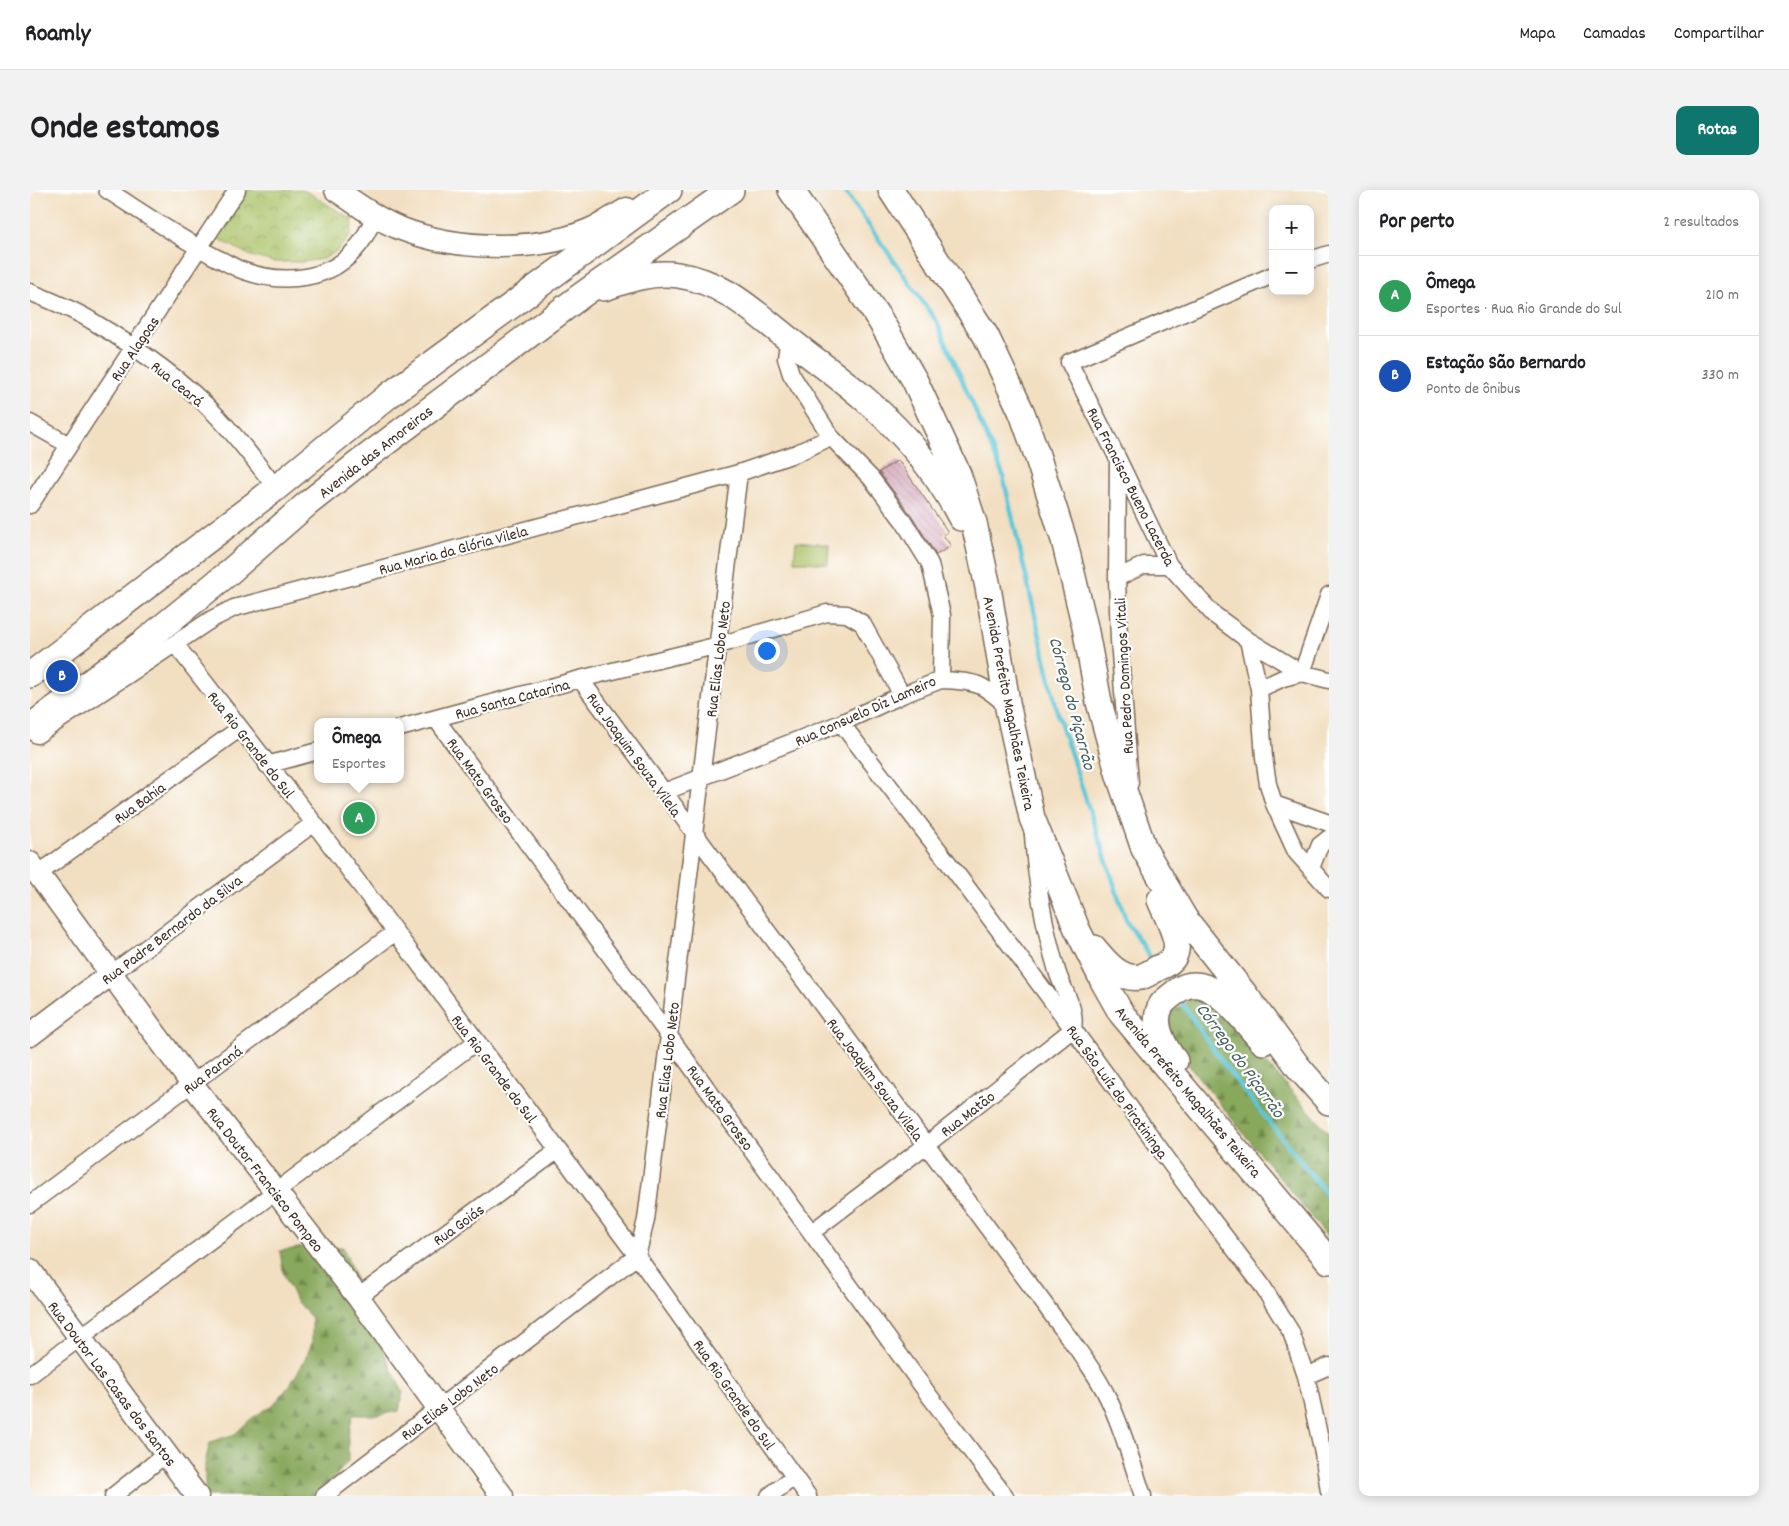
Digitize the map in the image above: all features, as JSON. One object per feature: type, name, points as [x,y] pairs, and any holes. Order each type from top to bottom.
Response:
[{"type":"main road","name":"Avenida das Amoreiras","points":[[30,676],[276,488],[388,396],[669,190]]},
{"type":"main road","name":"Avenida das Amoreiras","points":[[30,727],[145,641],[360,462],[658,240],[731,190]]},
{"type":"main road","name":"Avenida Prefeito Magalhães Teixeira","points":[[791,190],[880,320],[915,380],[958,474],[974,523],[984,568],[1008,708],[1032,818],[1077,929],[1103,981],[1122,1013],[1329,1260]]},
{"type":"main road","points":[[891,190],[986,336],[1022,413],[1064,540],[1085,627],[1099,702],[1119,776],[1139,838],[1148,876],[1176,942],[1176,950],[1174,957],[1168,964],[1140,977],[1127,975],[1109,966],[1077,929]]},
{"type":"main road","points":[[582,296],[631,279],[662,273],[684,276],[723,289],[749,306],[867,401],[903,437],[942,485],[966,527],[984,568]]},
{"type":"main road","points":[[1139,838],[1185,919],[1243,992],[1299,1068],[1329,1102]]},
{"type":"main road","points":[[1219,1130],[1206,1103],[1189,1076],[1169,1053],[1161,1040],[1158,1028],[1158,1015],[1162,1004],[1181,987],[1204,986],[1221,996],[1319,1105],[1329,1111]]},
{"type":"street","points":[[107,190],[200,249],[243,271],[274,278],[298,279],[323,272],[343,261],[359,246],[376,216]]},
{"type":"street","name":"Rua Alagoas","points":[[30,505],[237,190]]},
{"type":"street","points":[[336,190],[376,216],[398,227],[449,241],[503,247],[532,245],[585,231],[600,225],[663,190]]},
{"type":"street","points":[[361,190],[376,216]]},
{"type":"street","points":[[1314,259],[1329,254]]},
{"type":"street","name":"Rua Francisco Bueno Lacerda","points":[[1269,276],[1070,362],[1169,564],[1213,614],[1248,640],[1302,672],[1329,680]]},
{"type":"street","name":"Rua Ceará","points":[[30,292],[91,320],[187,388],[215,414],[247,449],[276,488]]},
{"type":"street","name":"Rua Consuelo Diz Lameiro","points":[[664,792],[941,680],[942,615],[930,564],[904,522],[871,478],[831,437],[791,374],[786,358],[789,339]]},
{"type":"street","points":[[30,423],[69,445]]},
{"type":"street","points":[[739,473],[798,453],[831,437]]},
{"type":"street","points":[[1117,578],[1118,459]]},
{"type":"street","name":"Rua Maria da Glória Vilela","points":[[30,739],[212,620],[234,608],[739,473]]},
{"type":"street","name":"Rua Elias Lobo Neto","points":[[324,1496],[637,1256],[646,1220],[739,473]]},
{"type":"street","name":"Rua Pedro Domingos Vitali","points":[[1139,838],[1127,754],[1119,640],[1117,578],[1144,564],[1169,564]]},
{"type":"street","points":[[1259,689],[1302,672],[1329,595]]},
{"type":"street","name":"Rua Santa Catarina","points":[[404,727],[580,679],[719,645],[826,613],[847,614],[862,623],[902,695]]},
{"type":"street","points":[[1248,640],[1259,689],[1264,758],[1268,784],[1274,804],[1296,852],[1329,889]]},
{"type":"street","name":"Rua Rio Grande do Sul","points":[[175,644],[267,765],[314,823],[394,933],[637,1256],[808,1496]]},
{"type":"street","name":"Rua Joaquim Souza Vilela","points":[[580,679],[1045,1305],[1089,1368],[1107,1396],[1118,1422],[1142,1496]]},
{"type":"street","points":[[941,680],[977,684],[991,691],[1008,708]]},
{"type":"street","name":"Rua Mato Grosso","points":[[436,719],[812,1232],[928,1394],[1005,1496]]},
{"type":"street","name":"Rua São Luíz do Piratininga","points":[[841,722],[957,874],[1261,1284],[1291,1332],[1306,1376],[1323,1453],[1329,1492]]},
{"type":"street","name":"Rua Bahia","points":[[34,868],[240,729]]},
{"type":"street","points":[[267,765],[314,752]]},
{"type":"street","points":[[1274,804],[1329,823]]},
{"type":"street","points":[[1032,818],[1036,875],[1044,919],[1057,972],[1071,1005],[1075,1020],[1073,1030]]},
{"type":"street","name":"Rua Padre Bernardo da Silva","points":[[30,1035],[314,823]]},
{"type":"street","points":[[1311,868],[1320,845],[1329,838]]},
{"type":"street","name":"Rua Doutor Francisco Pompeo","points":[[34,868],[192,1084],[358,1297],[502,1496]]},
{"type":"street","name":"Rua Paraná","points":[[30,1204],[394,933]]},
{"type":"street","name":"Rua Matão","points":[[812,1232],[926,1146],[1073,1030]]},
{"type":"street","points":[[30,1375],[476,1042]]},
{"type":"street","name":"Rua Goiás","points":[[358,1297],[558,1150]]},
{"type":"street","name":"Rua Doutor Las Casas dos Santos","points":[[30,1270],[79,1339],[198,1496]]},
{"type":"street","points":[[1306,1376],[1329,1366]]},
{"type":"street","points":[[113,1496],[166,1454]]},
{"type":"street","points":[[768,1496],[794,1477]]},
{"type":"green space","points":[[243,190],[304,190],[353,220],[350,237],[338,250],[324,259],[301,262],[273,262],[251,256],[215,237]]},
{"type":"green space","points":[[796,541],[829,544],[828,564],[794,561]]},
{"type":"green space","points":[[1209,999],[1329,1133],[1329,1239],[1170,1042],[1169,1014],[1189,1000]]},
{"type":"green space","points":[[305,1247],[343,1247],[391,1369],[403,1391],[399,1411],[378,1415],[353,1415],[348,1436],[348,1461],[331,1482],[312,1496],[205,1496],[205,1463],[210,1442],[235,1434],[252,1418],[273,1405],[290,1385],[303,1364],[312,1343],[312,1318],[296,1301],[283,1272],[280,1251]]},
{"type":"building","points":[[898,460],[948,532],[943,535],[951,546],[936,555],[912,516],[879,472]]},
{"type":"waterway","name":"Córrego do Piçarrão","points":[[844,190],[937,322],[1002,472],[1058,715],[1126,920],[1153,961]]},
{"type":"waterway","name":"Córrego do Piçarrão","points":[[1179,999],[1228,1070],[1329,1197]]},
{"type":"place","name":"Estação São Bernardo","points":[[62,676]]},
{"type":"place","name":"Ômega","points":[[359,818]]}]
